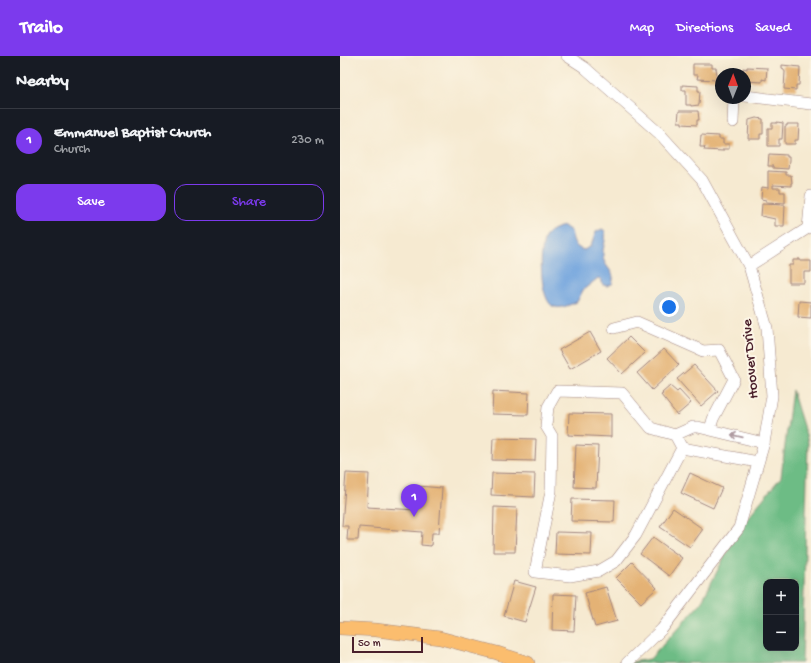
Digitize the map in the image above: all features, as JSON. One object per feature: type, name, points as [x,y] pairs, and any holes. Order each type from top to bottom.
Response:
[{"type":"main road","points":[[340,628],[376,630],[440,638],[497,658],[528,663]]},
{"type":"street","name":"Hoover Drive","points":[[567,56],[584,67],[660,134],[702,180],[749,266],[767,328],[772,396],[764,443],[739,528],[662,629],[627,663]]},
{"type":"street","points":[[751,97],[811,104]]},
{"type":"street","points":[[733,122],[734,104]]},
{"type":"street","points":[[749,266],[808,228],[811,196]]},
{"type":"street","points":[[614,328],[637,322],[702,351],[719,350],[734,379],[713,419],[710,429]]},
{"type":"street","points":[[682,448],[636,535],[616,561],[599,571],[570,576],[535,572],[551,491],[552,436],[546,426],[548,407],[557,392],[622,393],[651,428],[675,435],[693,427],[710,429],[764,443]]},
{"type":"street","points":[[675,435],[682,448]]},
{"type":"street","points":[[682,448],[758,462]]},
{"type":"green space","points":[[792,390],[808,442],[802,663],[625,663],[650,659],[701,603],[739,528],[781,477]]},
{"type":"water","points":[[564,226],[571,231],[576,245],[584,250],[591,246],[596,232],[602,229],[605,231],[603,256],[612,273],[613,280],[612,284],[607,286],[603,285],[601,279],[598,278],[583,290],[577,302],[563,307],[555,307],[550,303],[546,296],[543,285],[541,261],[542,250],[547,234]]},
{"type":"building","points":[[693,64],[712,64],[712,68],[715,68],[715,80],[697,79],[698,75],[693,75]]},
{"type":"building","points":[[782,65],[800,67],[799,85],[796,85],[796,90],[784,89],[785,72]]},
{"type":"building","points":[[747,67],[767,68],[766,80],[762,79],[762,82],[751,81],[751,68]]},
{"type":"building","points":[[682,85],[698,86],[698,91],[700,91],[699,105],[686,105],[686,90],[682,90]]},
{"type":"building","points":[[679,111],[698,111],[699,120],[697,120],[697,125],[682,124],[682,122],[678,122]]},
{"type":"building","points":[[756,118],[763,119],[763,134],[760,134],[760,139],[748,139],[749,120]]},
{"type":"building","points":[[772,123],[783,123],[782,139],[779,139],[779,146],[768,146],[768,128],[772,128]]},
{"type":"building","points":[[787,124],[799,124],[798,140],[795,140],[795,144],[785,144],[785,126],[787,126]]},
{"type":"building","points":[[701,135],[719,136],[719,139],[723,139],[723,144],[729,144],[729,149],[723,149],[723,151],[704,150],[705,147],[700,147]]},
{"type":"building","points":[[769,154],[787,155],[787,157],[789,157],[788,169],[773,168],[773,166],[768,166]]},
{"type":"building","points":[[768,171],[786,172],[786,175],[791,175],[791,186],[773,185],[773,188],[780,188],[780,192],[785,192],[785,203],[766,202],[766,200],[761,199],[762,187],[768,188]]},
{"type":"building","points":[[762,204],[785,205],[784,226],[775,226],[775,219],[761,216]]},
{"type":"building","points":[[800,259],[800,261],[811,261],[811,272],[804,272],[804,283],[789,283],[789,265],[793,265],[793,260]]},
{"type":"building","points":[[799,301],[811,302],[811,318],[798,317]]},
{"type":"building","points":[[590,332],[601,351],[570,369],[559,350]]},
{"type":"building","points":[[629,337],[645,353],[622,374],[607,358]]},
{"type":"building","points":[[664,349],[679,365],[652,390],[637,373]]},
{"type":"building","points":[[694,365],[718,391],[701,406],[677,379]]},
{"type":"building","points":[[670,386],[677,392],[679,390],[691,403],[677,415],[661,395]]},
{"type":"building","points":[[493,391],[529,393],[528,415],[492,414]]},
{"type":"building","points":[[569,413],[611,414],[611,437],[568,435]]},
{"type":"building","points":[[493,438],[536,439],[535,461],[492,460]]},
{"type":"building","points":[[576,445],[598,446],[596,488],[574,487]]},
{"type":"building","points":[[346,473],[369,474],[367,507],[416,510],[418,486],[442,488],[439,533],[432,533],[431,546],[421,545],[422,532],[359,527],[358,540],[347,540],[348,526],[342,526]]},
{"type":"building","points":[[492,473],[535,474],[534,497],[491,495]]},
{"type":"building","points":[[690,473],[722,488],[713,508],[681,493]]},
{"type":"building","points":[[572,499],[615,500],[614,522],[571,521]]},
{"type":"building","points":[[494,507],[517,508],[515,552],[493,552]]},
{"type":"building","points":[[673,508],[703,529],[690,547],[660,527]]},
{"type":"building","points":[[556,532],[592,533],[591,555],[555,554]]},
{"type":"building","points":[[653,537],[682,558],[669,576],[640,554]]},
{"type":"building","points":[[632,562],[657,588],[641,603],[616,578]]},
{"type":"building","points":[[514,581],[536,587],[525,622],[504,616]]},
{"type":"building","points":[[606,587],[617,621],[595,627],[585,593]]},
{"type":"building","points":[[553,594],[576,595],[574,631],[552,630]]},
{"type":"place","name":"Emmanuel Baptist Church","points":[[414,517]]}]
